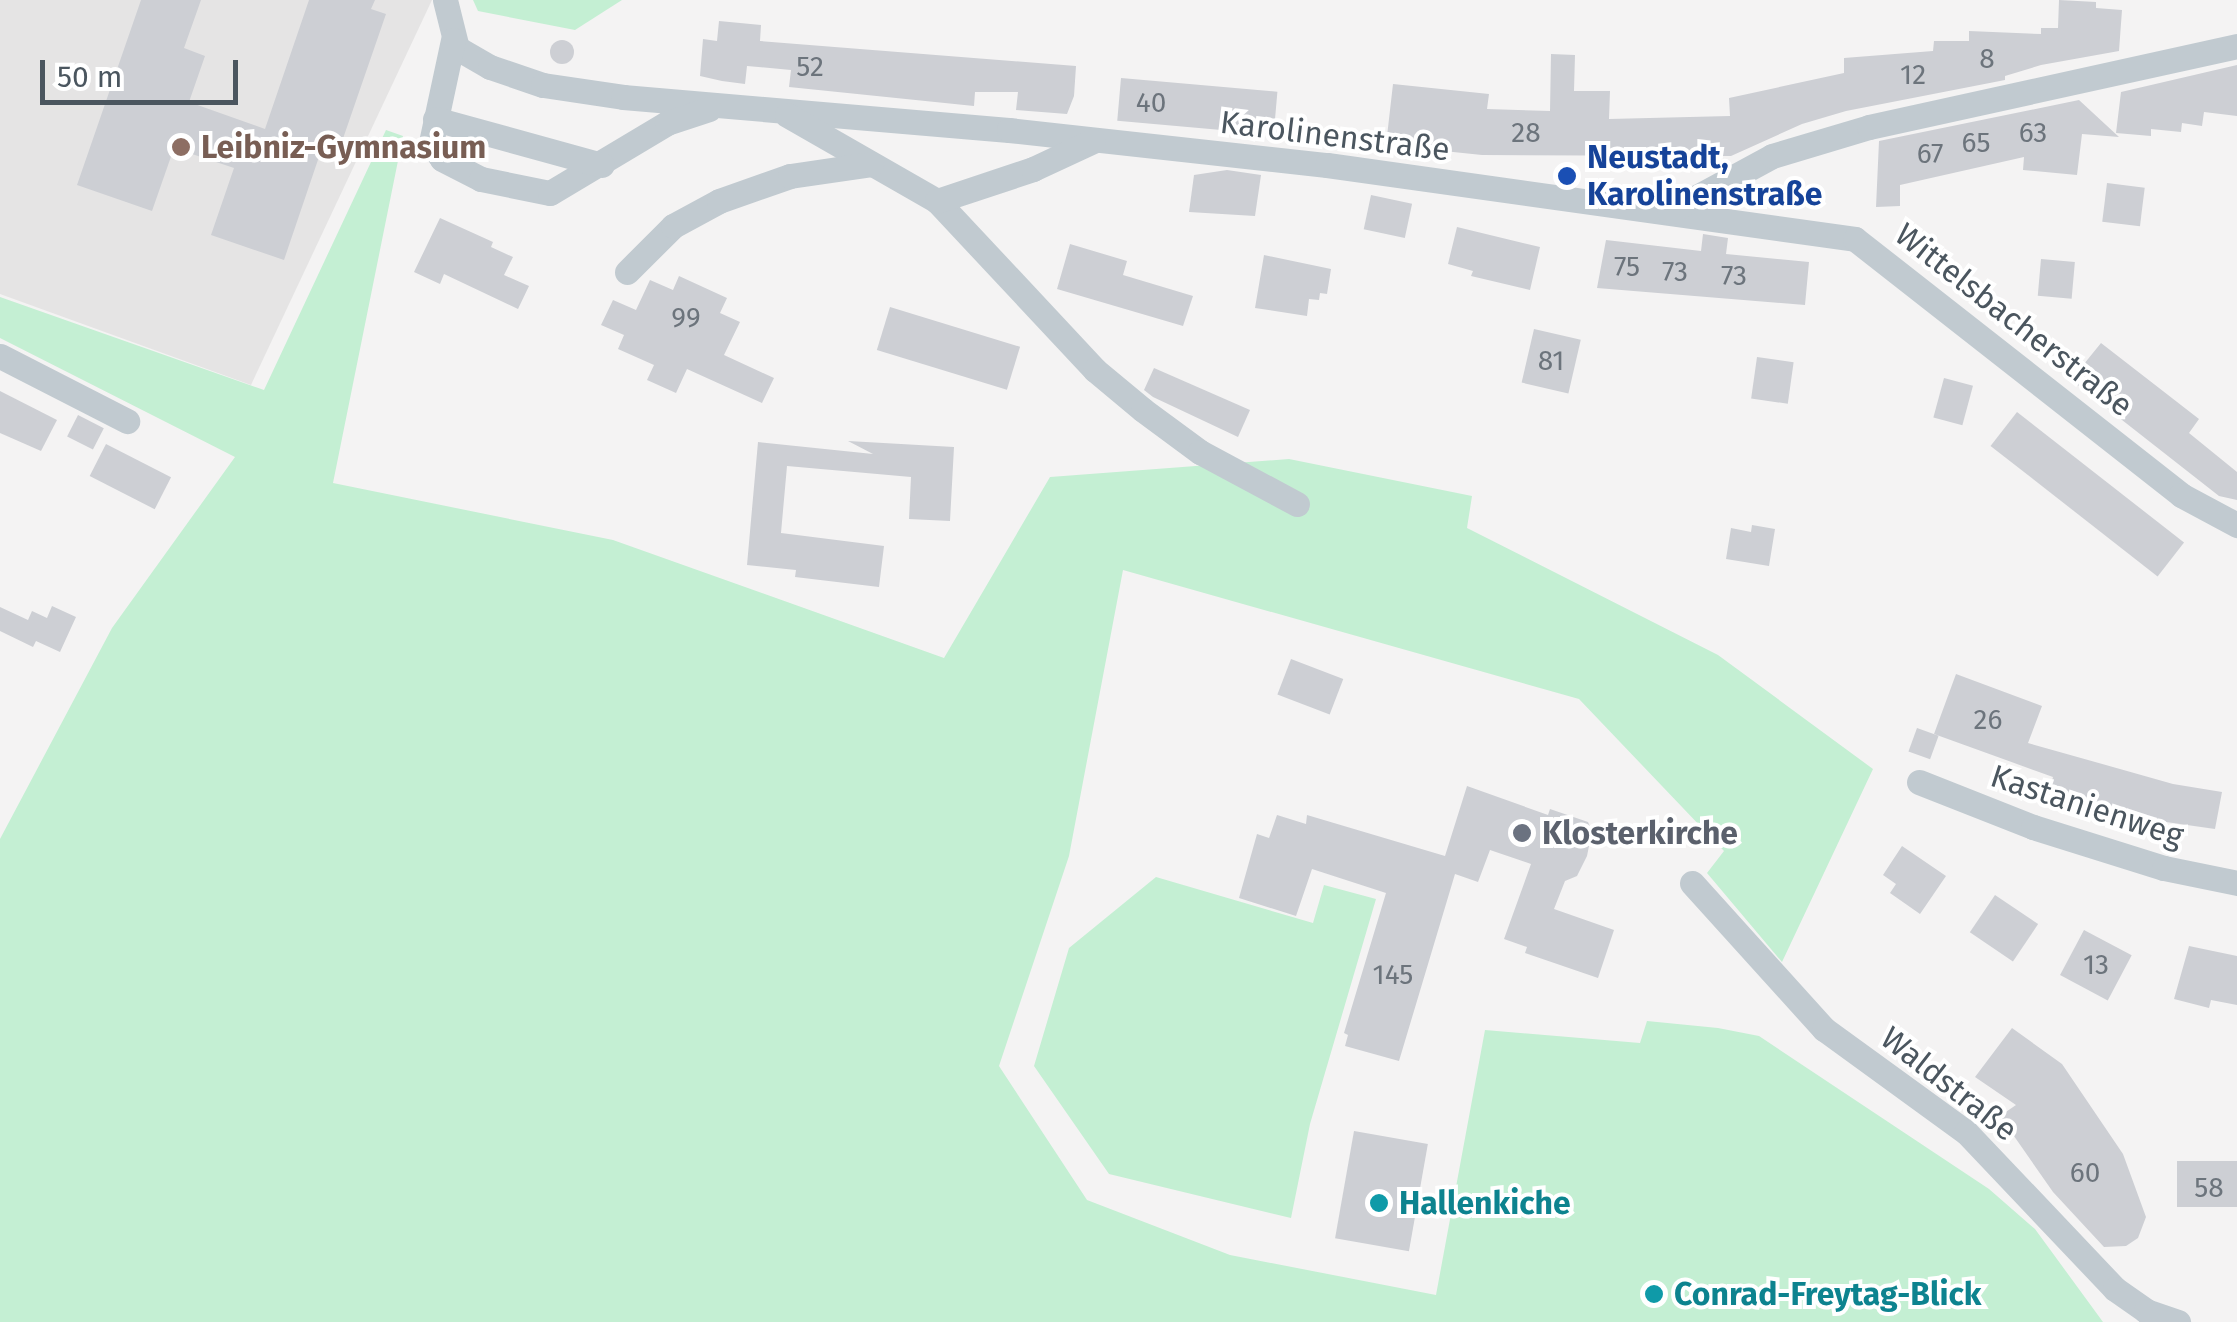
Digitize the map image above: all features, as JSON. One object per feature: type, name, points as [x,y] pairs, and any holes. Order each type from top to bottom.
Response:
[{"type":"street","points":[[446,0],[453,40],[431,143],[442,159],[481,178],[550,193],[668,124],[720,106]]},
{"type":"street","name":"Karolinenstraße","points":[[453,40],[464,54],[542,85],[1327,165],[1669,212]]},
{"type":"street","points":[[1669,212],[1772,156],[1869,127],[2237,46]]},
{"type":"street","points":[[778,110],[937,200],[1095,370],[1200,452],[1296,504]]},
{"type":"street","points":[[435,118],[602,164]]},
{"type":"street","points":[[937,200],[1033,168],[1093,141]]},
{"type":"street","points":[[627,272],[674,226],[720,202],[790,176],[871,164]]},
{"type":"street","name":"Wittelsbacherstraße","points":[[1669,212],[1856,239],[2181,495],[2237,525]]},
{"type":"street","points":[[0,356],[127,421]]},
{"type":"street","name":"Kastanienweg","points":[[1919,782],[2033,827],[2164,868],[2237,883]]},
{"type":"street","name":"Waldstraße","points":[[1692,883],[1824,1029],[1966,1132],[2115,1289],[2146,1311],[2178,1322]]},
{"type":"shaded area","name":"Leibniz-Gymnasium","points":[[0,0],[432,0],[251,385],[0,294]]},
{"type":"green space","points":[[473,0],[622,0],[575,30],[478,11]]},
{"type":"green space","points":[[386,130],[403,136],[333,483],[613,540],[944,658],[1050,477],[1289,459],[1472,496],[1467,528],[1718,655],[1873,769],[1782,962],[1707,873],[1724,851],[1579,699],[1123,570],[1069,856],[999,1066],[1087,1200],[1230,1255],[1436,1295],[1485,1030],[1640,1043],[1647,1021],[1718,1028],[1759,1036],[1989,1189],[2035,1229],[2103,1322],[0,1322],[0,839],[112,628],[235,457],[0,338],[0,297],[264,390]]},
{"type":"green space","points":[[1156,877],[1313,923],[1324,885],[1376,899],[1310,1124],[1291,1218],[1109,1174],[1034,1066],[1069,948]]},
{"type":"building","points":[[141,0],[201,0],[184,48],[205,56],[189,102],[265,129],[309,0],[375,0],[371,9],[386,14],[338,153],[322,148],[284,260],[211,235],[234,168],[174,148],[152,211],[77,185]]},
{"type":"building","points":[[2059,0],[2096,2],[2096,8],[2122,10],[2119,51],[2041,65],[2005,76],[2005,80],[1846,111],[1802,124],[1731,156],[1482,155],[1386,145],[1393,84],[1489,94],[1487,109],[1550,111],[1551,54],[1575,55],[1574,91],[1610,91],[1609,119],[1730,116],[1729,98],[1844,73],[1844,58],[1933,51],[1934,41],[1969,41],[1969,31],[2041,34],[2041,28],[2058,28]]},
{"type":"building","points":[[719,21],[761,25],[760,41],[1076,66],[1074,96],[1067,114],[1016,110],[1018,92],[975,92],[974,106],[789,87],[791,70],[747,66],[745,84],[700,76],[703,39],[717,41]]},
{"type":"building","points":[[562,40],[574,52],[562,64],[550,52]]},
{"type":"building","points":[[2237,65],[2237,116],[2204,112],[2202,126],[2182,123],[2181,132],[2151,129],[2151,136],[2116,133],[2121,92]]},
{"type":"building","points":[[1121,78],[1277,92],[1274,135],[1117,121]]},
{"type":"building","points":[[2079,100],[2119,137],[2082,134],[2077,175],[2023,170],[2024,157],[1900,185],[1900,206],[1876,207],[1879,141]]},
{"type":"building","points":[[1227,170],[1261,175],[1255,216],[1189,212],[1194,175]]},
{"type":"building","points":[[2107,183],[2145,188],[2140,226],[2102,222]]},
{"type":"building","points":[[1371,195],[1412,204],[1405,238],[1364,229]]},
{"type":"building","points":[[440,218],[493,242],[491,247],[513,257],[504,275],[529,286],[518,309],[444,274],[440,284],[414,272]]},
{"type":"building","points":[[1457,227],[1540,247],[1530,290],[1471,276],[1473,271],[1448,264]]},
{"type":"building","points":[[1703,234],[1728,238],[1726,254],[1809,262],[1805,305],[1597,288],[1606,240],[1701,251]]},
{"type":"building","points":[[1070,244],[1127,261],[1123,275],[1193,296],[1183,326],[1057,289]]},
{"type":"building","points":[[1264,255],[1331,269],[1327,294],[1320,293],[1319,300],[1309,299],[1307,316],[1255,308]]},
{"type":"building","points":[[2041,259],[2075,262],[2072,299],[2038,296]]},
{"type":"building","points":[[679,276],[727,298],[720,313],[740,322],[724,355],[774,378],[762,403],[687,369],[676,393],[647,380],[654,365],[618,349],[624,335],[601,325],[613,300],[636,310],[650,280],[673,290]]},
{"type":"building","points":[[890,307],[1020,347],[1007,390],[877,350]]},
{"type":"building","points":[[1534,329],[1581,340],[1568,393],[1522,383]]},
{"type":"building","points":[[2101,343],[2199,419],[2189,433],[2237,472],[2237,500],[2219,496],[2071,380]]},
{"type":"building","points":[[1757,357],[1794,362],[1788,404],[1751,399]]},
{"type":"building","points":[[1154,368],[1250,410],[1238,437],[1144,390]]},
{"type":"building","points":[[1944,378],[1973,386],[1962,425],[1933,418]]},
{"type":"building","points":[[0,391],[57,420],[41,451],[0,433]]},
{"type":"building","points":[[2017,412],[2184,543],[2158,576],[1991,446]]},
{"type":"building","points":[[78,415],[104,428],[93,450],[67,436]]},
{"type":"building","points":[[848,441],[954,447],[950,521],[909,519],[911,477],[787,466],[781,533],[884,546],[879,587],[795,577],[796,570],[747,565],[758,442],[873,454]]},
{"type":"building","points":[[106,444],[171,477],[155,509],[90,476]]},
{"type":"building","points":[[1752,525],[1775,529],[1769,566],[1726,559],[1731,528],[1751,532]]},
{"type":"building","points":[[52,606],[76,617],[60,652],[36,641],[33,647],[0,631],[0,607],[28,620],[32,611],[47,618]]},
{"type":"building","points":[[1291,659],[1343,679],[1330,715],[1277,694]]},
{"type":"building","points":[[1956,674],[2042,706],[2028,743],[2173,784],[2222,792],[2215,829],[2166,822],[2049,791],[2053,777],[1934,734]]},
{"type":"building","points":[[1917,728],[1939,736],[1930,759],[1908,751]]},
{"type":"building","points":[[1467,786],[1548,815],[1550,809],[1588,822],[1592,831],[1587,856],[1577,876],[1565,881],[1554,909],[1614,930],[1598,978],[1525,953],[1527,947],[1504,939],[1531,864],[1490,850],[1478,882],[1455,874],[1399,1061],[1345,1046],[1348,1035],[1344,1033],[1386,893],[1312,869],[1296,916],[1239,898],[1257,834],[1269,838],[1277,815],[1306,824],[1307,815],[1445,856]]},
{"type":"building","points":[[1902,846],[1946,876],[1920,914],[1890,893],[1896,884],[1883,875]]},
{"type":"building","points":[[1995,895],[2038,924],[2013,961],[1970,932]]},
{"type":"building","points":[[2084,930],[2132,955],[2108,1000],[2060,975]]},
{"type":"building","points":[[2189,946],[2237,956],[2237,1005],[2211,1000],[2209,1008],[2174,999]]},
{"type":"building","points":[[2012,1028],[2062,1064],[2123,1154],[2146,1217],[2138,1238],[2126,1246],[2104,1247],[2053,1192],[2000,1116],[2016,1105],[1975,1077]]},
{"type":"building","name":"Hallenkiche","points":[[1354,1131],[1428,1144],[1409,1251],[1335,1238]]},
{"type":"building","points":[[2177,1161],[2237,1161],[2237,1207],[2177,1207]]},
{"type":"place","name":"Leibniz-Gymnasium","points":[[181,147]]},
{"type":"place","name":"Neustadt, Karolinenstraße","points":[[1567,176]]},
{"type":"place","name":"Klosterkirche","points":[[1522,833]]},
{"type":"place","name":"Hallenkiche","points":[[1379,1203]]},
{"type":"place","name":"Conrad-Freytag-Blick","points":[[1654,1294]]}]
